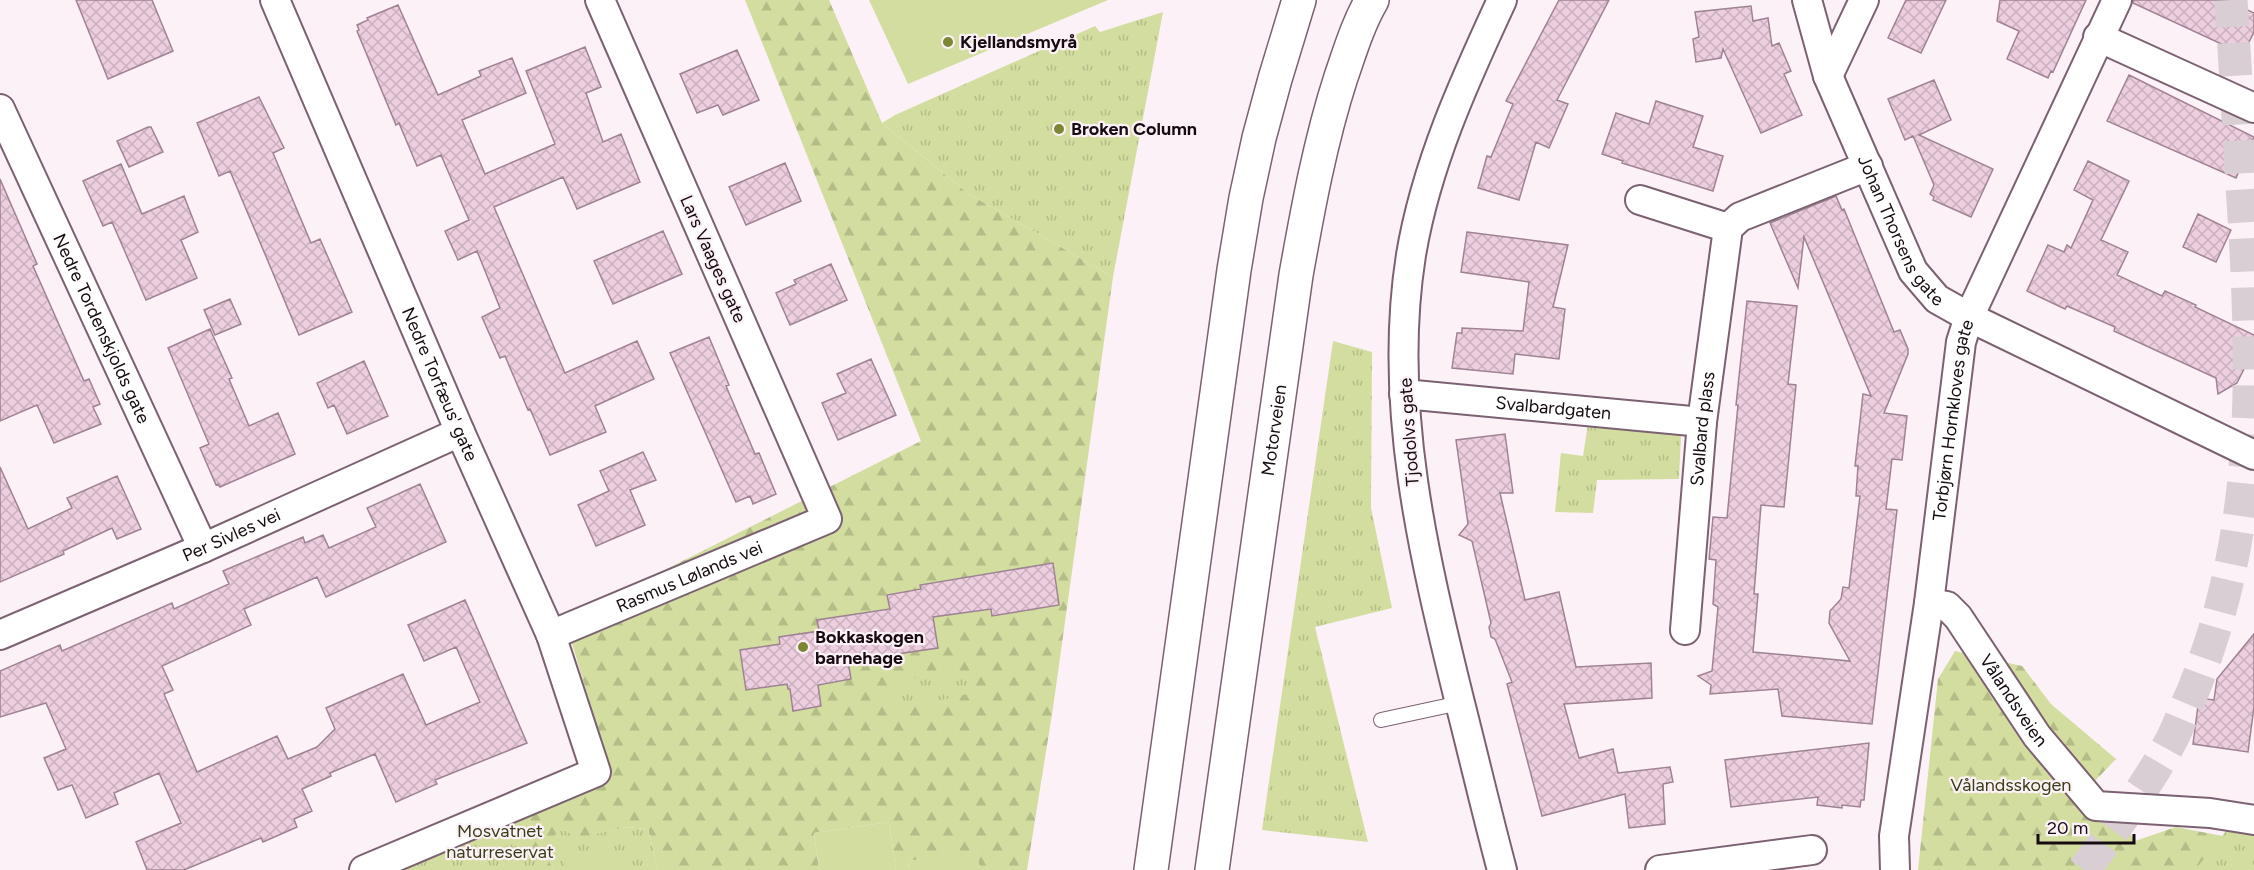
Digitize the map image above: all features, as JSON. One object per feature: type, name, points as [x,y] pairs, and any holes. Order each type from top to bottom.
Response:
[{"type":"highway","points":[[1151,870],[1246,198],[1275,79],[1299,0]]},
{"type":"highway","name":"Motorveien","points":[[1212,870],[1296,275],[1308,207],[1320,149],[1337,90],[1354,38],[1372,0]]},
{"type":"street","name":"Nedre Torfæus' gate","points":[[275,0],[460,432],[551,635],[596,772],[364,870]]},
{"type":"street","name":"Lars Vaages gate","points":[[600,0],[827,519]]},
{"type":"street","name":"Tjodolvs gate","points":[[1502,0],[1458,94],[1430,172],[1411,255],[1404,325],[1404,394],[1414,498],[1435,605],[1502,870]]},
{"type":"street","name":"Johan Thorsens gate","points":[[1807,0],[1828,76],[1913,271],[1937,299],[1968,317],[2254,455]]},
{"type":"street","points":[[1828,76],[1864,0]]},
{"type":"street","name":"Torbjørn Hornkloves gate","points":[[1895,870],[1894,836],[1929,603],[1961,342],[1968,317],[2116,0]]},
{"type":"street","points":[[2098,37],[2254,108]]},
{"type":"street","name":"Nedre Tordenskjolds gate","points":[[0,109],[203,548]]},
{"type":"street","points":[[1640,200],[1728,228],[1740,217],[1868,166]]},
{"type":"street","name":"Svalbard plass","points":[[1685,630],[1702,423],[1728,228]]},
{"type":"street","name":"Svalbardgaten","points":[[1404,394],[1702,423]]},
{"type":"street","name":"Per Sivles vei","points":[[0,634],[203,548],[460,432]]},
{"type":"street","name":"Rasmus Lølands vei","points":[[551,635],[827,519]]},
{"type":"street","name":"Vålandsveien","points":[[1929,603],[1947,606],[1958,616],[2037,736],[2096,806],[2210,813],[2254,820]]},
{"type":"street","points":[[1660,870],[1812,850]]},
{"type":"lane","points":[[1381,720],[1460,703]]},
{"type":"green space","points":[[745,0],[829,0],[882,123],[969,194],[1113,277],[1053,708],[1027,870],[980,870],[977,851],[908,861],[909,870],[896,870],[889,822],[814,833],[819,870],[658,870],[648,829],[625,827],[542,848],[554,870],[356,870],[608,764],[565,620],[921,441]]},
{"type":"green space","name":"Kjellandsmyrå","points":[[869,0],[1108,0],[908,84]]},
{"type":"green space","points":[[1163,12],[1113,277],[969,194],[882,123],[895,115],[1095,26],[1100,32]]},
{"type":"green space","points":[[1333,341],[1372,352],[1371,508],[1392,608],[1315,627],[1368,842],[1262,830]]},
{"type":"green space","points":[[1588,424],[1681,434],[1679,479],[1597,480],[1593,513],[1555,512],[1561,453],[1583,456]]},
{"type":"green space","name":"Vålandsskogen","points":[[1955,651],[2022,666],[2051,704],[2116,759],[2095,781],[2135,841],[2176,827],[2254,842],[2254,870],[1918,870],[1938,679]]},
{"type":"green space","points":[[966,672],[972,693],[892,711],[888,694],[904,679]]},
{"type":"green space","name":"Mosvatnet naturreservat","points":[[520,804],[540,870],[362,870]]},
{"type":"green space","points":[[889,822],[896,870],[819,870],[814,833]]},
{"type":"green space","points":[[625,827],[648,829],[658,870],[554,870],[542,848],[561,829],[579,838]]},
{"type":"green space","points":[[2226,831],[2254,835],[2254,870],[2195,870]]},
{"type":"green space","points":[[622,850],[625,870],[566,870],[564,857]]},
{"type":"green space","points":[[977,850],[980,870],[909,870],[908,861]]},
{"type":"building","points":[[76,0],[152,0],[173,51],[108,79]]},
{"type":"building","points":[[1559,0],[1609,0],[1557,100],[1568,104],[1549,148],[1536,142],[1519,200],[1478,188],[1487,156],[1491,157],[1513,104],[1506,101]]},
{"type":"building","points":[[1906,0],[1946,0],[1921,53],[1888,38]]},
{"type":"building","points":[[2000,0],[2086,0],[2053,72],[2051,71],[2048,78],[2007,59],[2019,31],[1997,21]]},
{"type":"building","points":[[2133,0],[2245,0],[2241,7],[2254,13],[2254,32],[2243,54],[2133,3]]},
{"type":"building","points":[[398,5],[438,95],[481,76],[479,71],[512,58],[526,93],[462,120],[485,174],[555,144],[526,71],[585,47],[601,87],[586,93],[603,142],[621,134],[640,182],[577,209],[563,177],[494,207],[565,373],[637,341],[654,379],[595,406],[606,432],[550,455],[505,356],[500,358],[482,317],[500,308],[477,251],[458,260],[445,231],[469,220],[441,155],[417,166],[399,123],[396,125],[357,31],[359,30],[357,25],[368,20],[367,18]]},
{"type":"building","points":[[1751,6],[1753,21],[1768,18],[1772,46],[1779,43],[1791,71],[1784,74],[1802,115],[1761,133],[1723,49],[1721,58],[1696,62],[1693,39],[1699,37],[1695,12]]},
{"type":"building","points":[[737,50],[759,100],[723,115],[718,105],[697,113],[680,74]]},
{"type":"building","points":[[2129,75],[2254,137],[2236,178],[2107,121]]},
{"type":"building","points":[[1934,80],[1951,120],[1919,135],[1993,169],[1971,217],[1933,200],[1934,197],[1930,194],[1934,185],[1913,136],[1905,140],[1888,99]]},
{"type":"building","points":[[259,97],[284,148],[273,153],[311,243],[320,239],[352,312],[299,335],[230,171],[219,176],[197,123]]},
{"type":"building","points":[[1656,101],[1703,116],[1693,147],[1723,156],[1713,191],[1622,163],[1623,161],[1602,154],[1616,113],[1649,124]]},
{"type":"building","points":[[151,127],[163,152],[129,167],[117,141]]},
{"type":"building","points":[[2088,161],[2129,181],[2101,240],[2128,252],[2117,275],[2162,296],[2165,291],[2254,335],[2254,368],[2246,365],[2237,383],[2218,394],[2216,378],[2114,331],[2115,327],[2067,306],[2065,309],[2027,291],[2048,245],[2064,252],[2067,245],[2071,248],[2093,200],[2074,190]]},
{"type":"building","points":[[785,163],[801,201],[746,225],[729,187]]},
{"type":"building","points":[[121,164],[142,214],[184,196],[198,232],[181,240],[197,278],[146,300],[112,222],[103,226],[83,181]]},
{"type":"building","points":[[0,179],[37,264],[33,266],[84,381],[89,379],[100,404],[93,407],[101,424],[54,443],[37,405],[0,421]]},
{"type":"building","points":[[1836,196],[1842,210],[1844,209],[1894,332],[1900,330],[1908,349],[1884,413],[1907,416],[1902,460],[1892,459],[1886,509],[1897,510],[1872,724],[1782,716],[1778,689],[1710,694],[1711,685],[1698,676],[1712,671],[1718,607],[1713,604],[1716,560],[1709,559],[1713,517],[1727,518],[1747,301],[1797,306],[1788,384],[1796,385],[1784,507],[1761,505],[1754,594],[1758,594],[1753,652],[1850,661],[1829,623],[1830,611],[1841,599],[1843,587],[1849,588],[1860,496],[1856,496],[1858,466],[1855,466],[1863,394],[1871,396],[1804,237],[1798,288],[1770,223]]},
{"type":"building","points":[[2198,214],[2231,230],[2216,262],[2183,247]]},
{"type":"building","points":[[663,231],[682,274],[613,304],[594,261]]},
{"type":"building","points":[[1467,232],[1568,245],[1553,307],[1565,309],[1559,359],[1515,354],[1513,374],[1452,368],[1457,333],[1462,333],[1462,328],[1523,331],[1529,282],[1461,272]]},
{"type":"building","points":[[831,264],[847,300],[790,325],[776,293],[796,284],[794,280]]},
{"type":"building","points":[[230,299],[241,324],[215,335],[204,310]]},
{"type":"building","points":[[210,329],[232,378],[229,379],[249,426],[278,413],[295,454],[220,487],[216,485],[200,448],[209,444],[168,348]]},
{"type":"building","points":[[709,337],[729,385],[726,386],[755,454],[759,453],[776,494],[753,504],[750,496],[736,502],[670,353]]},
{"type":"building","points":[[871,359],[896,415],[838,440],[822,403],[846,393],[837,374]]},
{"type":"building","points":[[364,361],[388,416],[347,434],[334,405],[328,408],[317,383]]},
{"type":"building","points":[[1505,434],[1513,493],[1500,493],[1525,600],[1559,592],[1576,667],[1651,663],[1652,698],[1564,704],[1579,758],[1613,749],[1618,773],[1670,767],[1673,782],[1663,784],[1665,824],[1629,828],[1625,794],[1542,816],[1507,684],[1512,682],[1495,639],[1491,637],[1489,627],[1491,623],[1472,541],[1459,535],[1468,524],[1456,440]]},
{"type":"building","points":[[643,452],[656,480],[630,490],[645,525],[596,546],[578,505],[609,491],[600,471]]},
{"type":"building","points":[[0,467],[28,529],[72,508],[67,498],[117,476],[141,529],[117,539],[112,528],[63,551],[64,554],[0,582]]},
{"type":"building","points":[[420,484],[446,542],[326,597],[317,577],[244,609],[251,625],[162,666],[173,690],[164,694],[197,772],[277,736],[288,759],[317,747],[335,729],[326,708],[403,674],[426,725],[480,702],[456,647],[424,661],[408,625],[465,600],[527,743],[435,780],[437,784],[396,802],[375,754],[330,773],[331,776],[302,789],[312,811],[294,819],[297,827],[263,842],[261,838],[184,870],[147,870],[136,842],[181,823],[159,773],[114,793],[118,804],[86,818],[72,785],[58,790],[44,758],[66,749],[46,703],[0,717],[0,671],[60,645],[62,651],[172,603],[174,609],[229,584],[223,571],[303,537],[305,543],[323,535],[329,548],[376,527],[367,508]]},
{"type":"building","name":"Bokkaskogen barnehage","points":[[1053,563],[1059,605],[992,616],[991,609],[933,617],[938,648],[848,661],[851,679],[818,685],[821,706],[793,711],[790,689],[787,684],[746,690],[740,650],[780,644],[779,637],[819,631],[817,620],[890,609],[887,595],[921,589],[920,585]]},
{"type":"building","points":[[2254,634],[2254,707],[2248,752],[2193,744],[2199,698],[2214,700],[2217,679]]},
{"type":"building","points":[[1869,743],[1864,800],[1861,800],[1860,807],[1842,805],[1842,808],[1817,805],[1818,797],[1731,807],[1725,760]]},
{"type":"tunnel","points":[[2084,870],[2142,789],[2176,731],[2213,634],[2228,578],[2239,522],[2249,409],[2249,351],[2245,233],[2231,0]]},
{"type":"place","name":"Kjellandsmyrå","points":[[948,42]]},
{"type":"place","name":"Broken Column","points":[[1059,129]]},
{"type":"place","name":"Bokkaskogen barnehage","points":[[803,647]]}]
